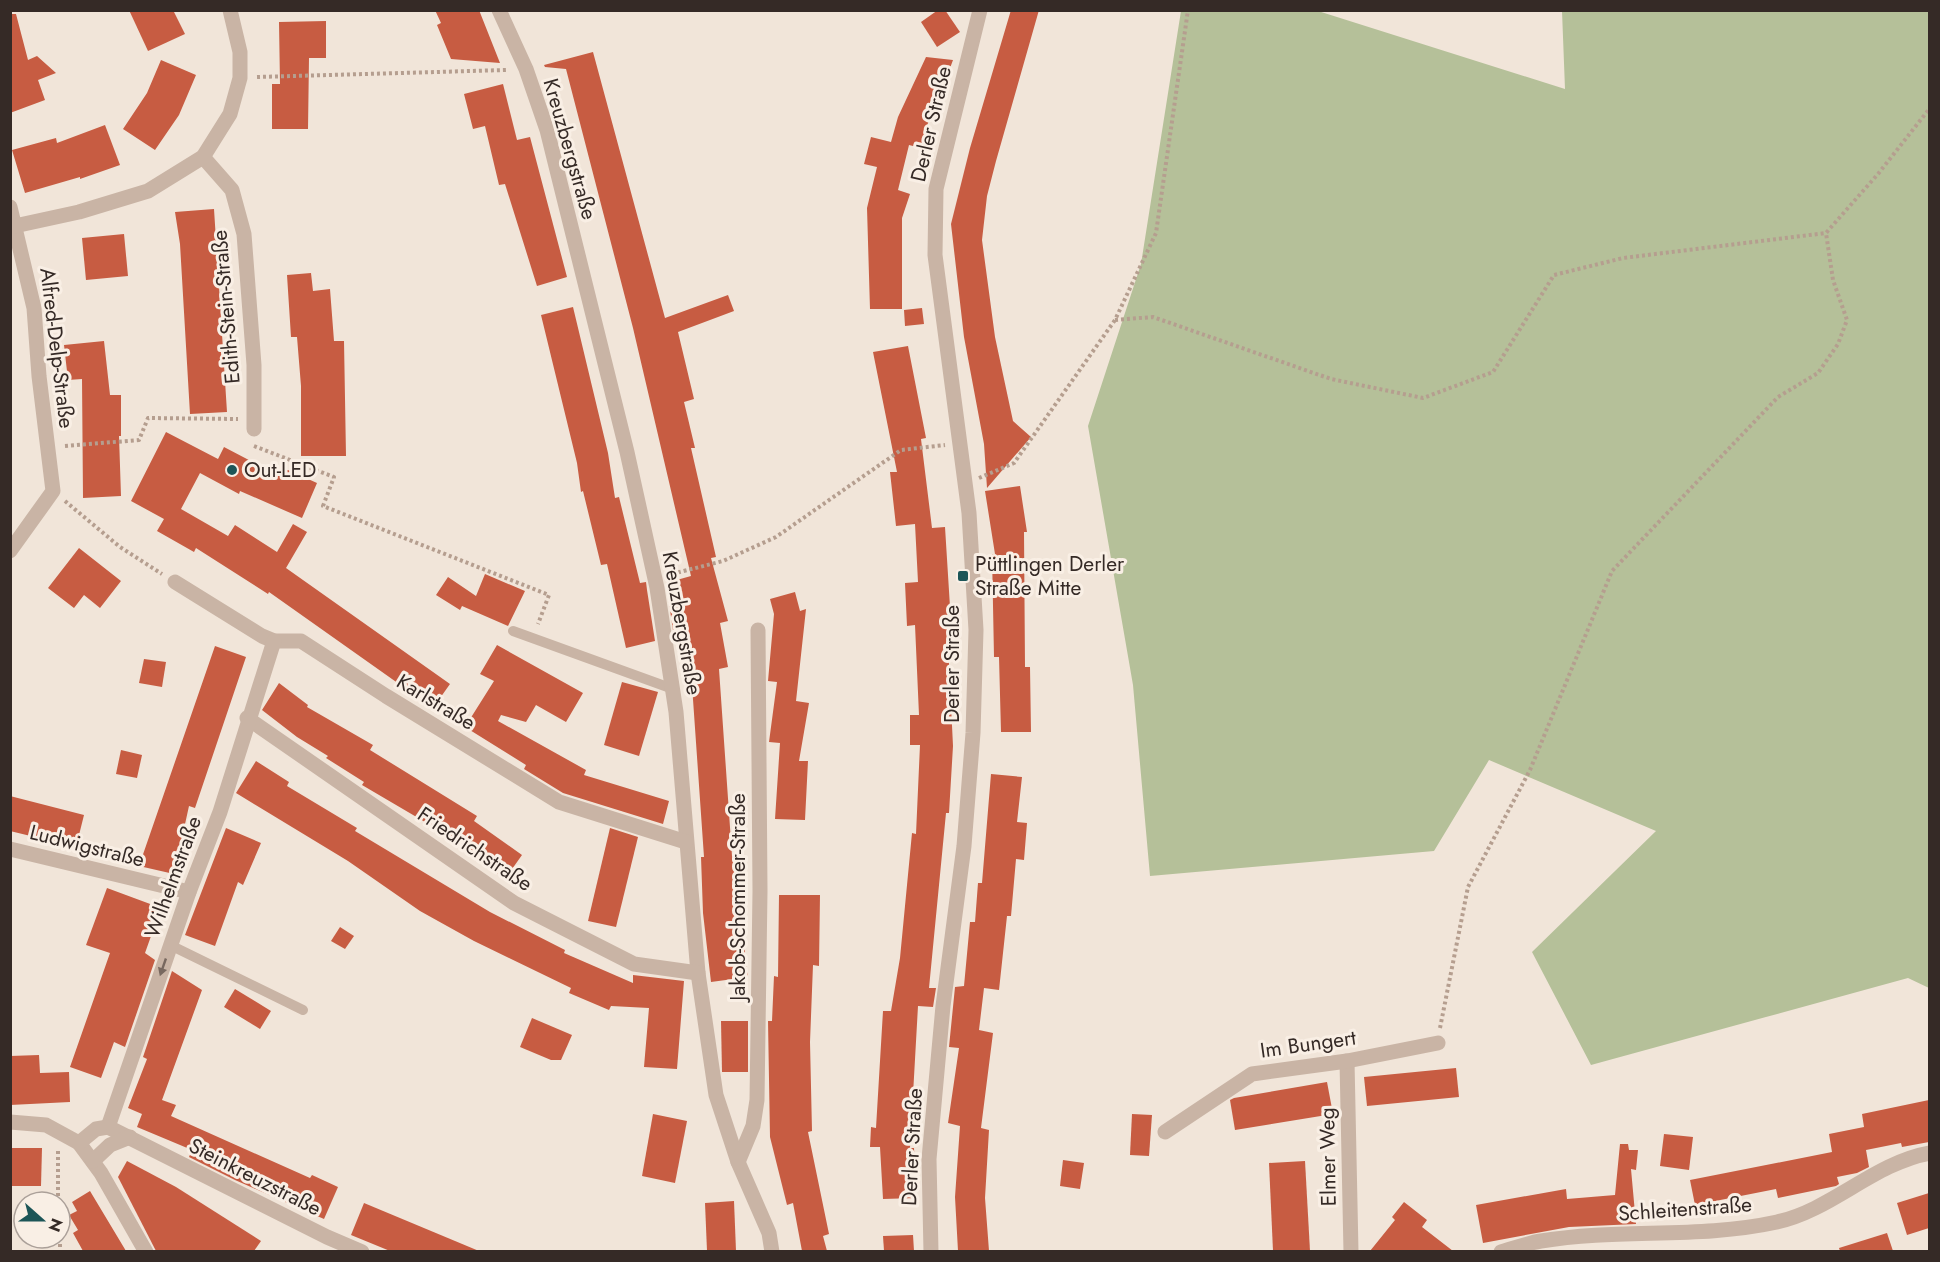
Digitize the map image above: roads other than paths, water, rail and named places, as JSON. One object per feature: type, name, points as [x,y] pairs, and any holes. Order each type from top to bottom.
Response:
[{"type":"street","points":[[14,227],[79,212],[148,191],[203,157],[230,114],[240,78],[240,52],[230,10]]},
{"type":"street","name":"Kreuzbergstraße","points":[[499,10],[526,69],[547,130],[627,452],[655,578],[673,689],[698,973],[716,1095],[738,1162],[769,1233],[772,1251]]},
{"type":"street","name":"Derler Straße","points":[[931,1251],[929,1159],[943,1006],[964,846],[974,733],[976,630],[965,484],[935,255],[936,189],[980,10]]},
{"type":"street","name":"Edith-Stein-Straße","points":[[203,157],[232,190],[244,234],[254,365],[254,424]]},
{"type":"street","name":"Alfred-Delp-Straße","points":[[10,207],[34,308],[39,376],[53,491],[21,539],[10,551]]},
{"type":"street","name":"Karlstraße","points":[[175,582],[262,636],[274,640],[302,640],[386,696],[559,802],[686,842]]},
{"type":"street","name":"Jakob-Schommer-Straße","points":[[738,1162],[753,1126],[757,1100],[760,891],[758,630]]},
{"type":"street","name":"Wilhelmstraße","points":[[108,1127],[170,945],[220,812],[247,718],[274,640]]},
{"type":"street","name":"Friedrichstraße","points":[[247,718],[514,903],[634,963],[698,973]]},
{"type":"street","name":"Ludwigstraße","points":[[10,849],[189,892]]},
{"type":"street","name":"Im Bungert","points":[[1166,1132],[1252,1074],[1347,1061],[1438,1043]]},
{"type":"street","name":"Elmer Weg","points":[[1347,1061],[1351,1251]]},
{"type":"street","points":[[10,1122],[46,1125],[79,1143],[93,1161],[146,1251]]},
{"type":"street","points":[[79,1143],[96,1129],[108,1127]]},
{"type":"street","name":"Steinkreuzstraße","points":[[108,1127],[327,1237],[362,1251]]},
{"type":"street","points":[[93,1161],[110,1145],[130,1137]]},
{"type":"street","name":"Schleitenstraße","points":[[1502,1251],[1540,1241],[1727,1230],[1779,1222],[1824,1205],[1887,1168],[1916,1155],[1929,1153]]},
{"type":"lane","points":[[513,631],[673,689]]},
{"type":"lane","points":[[170,945],[303,1010]]},
{"type":"place","name":"Out-LED","points":[[232,470]]},
{"type":"place","name":"Püttlingen Derler Straße Mitte","points":[[963,576]]}]
